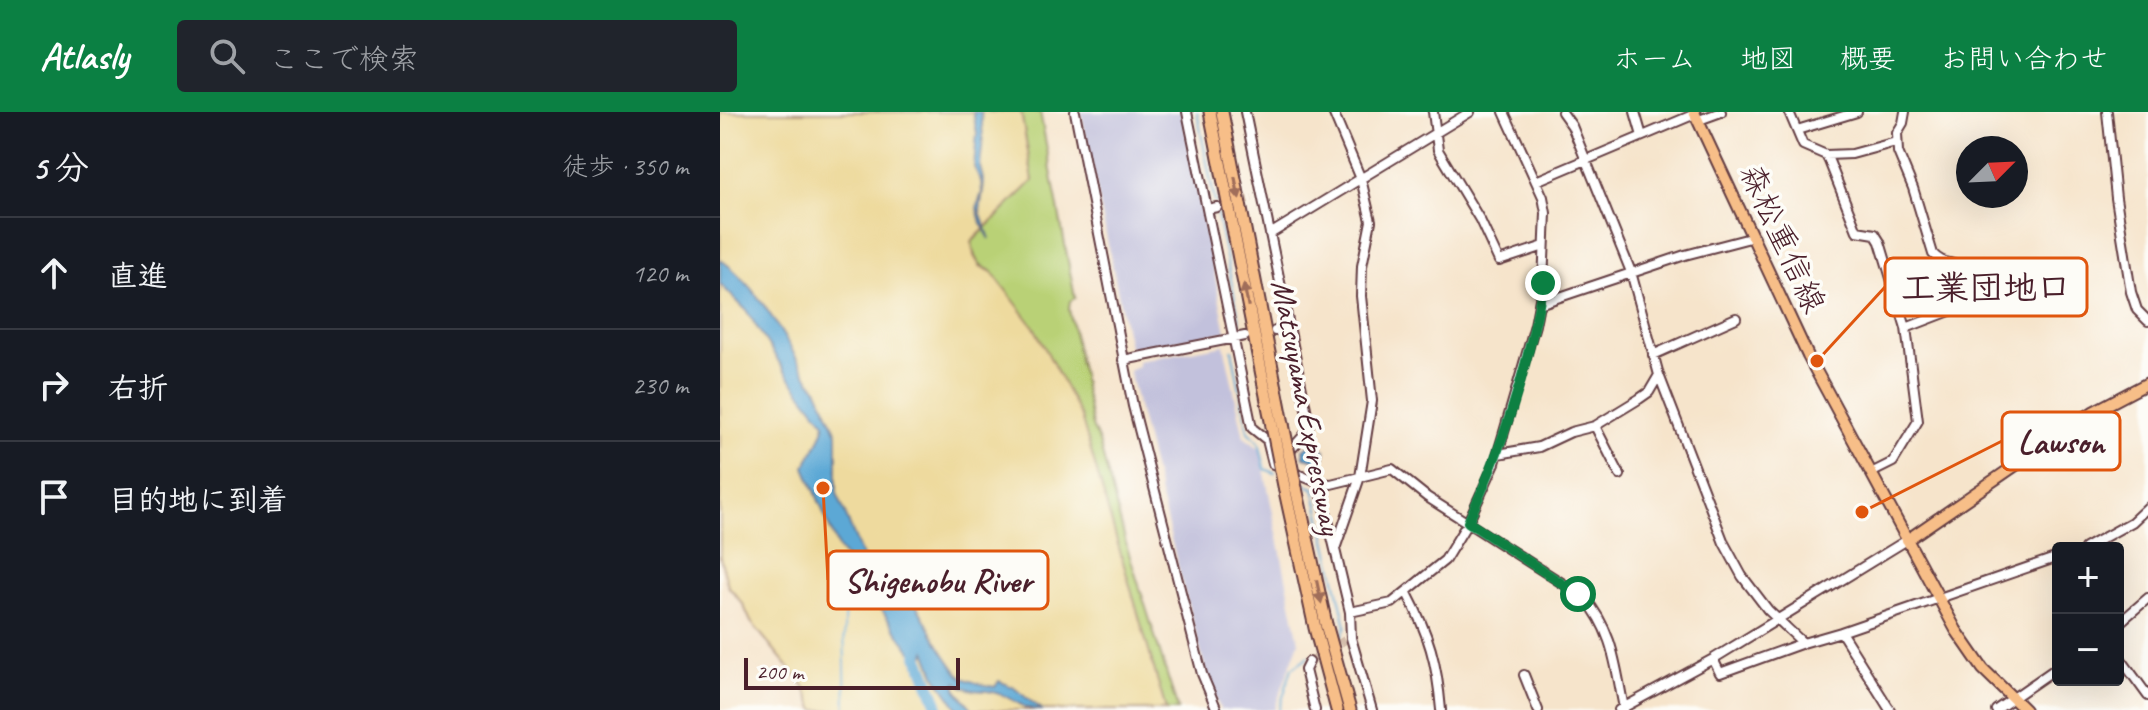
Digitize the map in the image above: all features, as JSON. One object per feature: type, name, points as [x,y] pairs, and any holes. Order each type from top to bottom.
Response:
[{"type":"highway","name":"Matsuyama Expressway","points":[[1210,112],[1278,425]]},
{"type":"highway","name":"Matsuyama Expressway","points":[[1222,112],[1315,628],[1337,710]]},
{"type":"highway","name":"Matsuyama Expressway","points":[[1290,490],[1350,710]]},
{"type":"main road","name":"森松重信線","points":[[1696,116],[1808,356],[1907,540],[1967,648],[2025,710]]},
{"type":"main road","points":[[1907,540],[2093,412],[2148,383]]},
{"type":"street","points":[[1075,112],[1123,360],[1180,596],[1202,674],[1217,710]]},
{"type":"street","points":[[1187,112],[1252,428],[1267,440],[1273,464],[1319,483],[1331,484],[1392,469],[1427,497],[1584,597],[1609,635],[1621,709],[1713,659],[1907,540]]},
{"type":"street","points":[[1245,112],[1256,197],[1270,234],[1309,423],[1307,432],[1287,454],[1284,468]]},
{"type":"street","points":[[1248,127],[1254,112]]},
{"type":"street","points":[[1333,112],[1361,179],[1371,221],[1362,266],[1361,296],[1372,401],[1360,477],[1335,550]]},
{"type":"street","points":[[1433,112],[1434,134],[1441,157],[1480,220],[1499,261],[1544,246]]},
{"type":"street","points":[[1270,234],[1470,112]]},
{"type":"street","points":[[1350,612],[1392,603],[1445,560],[1468,522],[1498,454],[1539,304],[1546,213],[1543,197],[1504,112]]},
{"type":"street","points":[[1562,112],[1572,126],[1631,272],[1659,375],[1724,543],[1742,576],[1768,610],[1803,643]]},
{"type":"street","points":[[1635,112],[1642,136]]},
{"type":"street","points":[[1536,181],[1642,136],[1696,116],[1721,112]]},
{"type":"street","points":[[1789,112],[1803,145],[1826,155],[1852,154],[1896,142]]},
{"type":"street","points":[[1797,130],[1857,112]]},
{"type":"street","points":[[1905,112],[1896,142],[1933,254],[1940,261],[1964,269],[1968,284],[1968,302],[1963,306],[1906,328]]},
{"type":"street","points":[[2107,112],[2116,198],[2131,292],[2137,310],[2148,321]]},
{"type":"street","points":[[1826,155],[1857,231],[1875,234],[1880,242],[1906,328],[1918,421],[1893,462],[1871,473]]},
{"type":"street","points":[[1207,209],[1217,207]]},
{"type":"street","points":[[1539,304],[1631,272],[1754,237]]},
{"type":"street","points":[[1653,355],[1736,318]]},
{"type":"street","points":[[1275,331],[1289,328]]},
{"type":"street","points":[[1123,360],[1245,336]]},
{"type":"street","points":[[1498,454],[1539,447],[1571,432],[1595,426],[1649,392],[1659,375]]},
{"type":"street","points":[[1595,426],[1620,475]]},
{"type":"street","points":[[1319,483],[1350,612],[1348,639],[1372,710]]},
{"type":"street","points":[[2097,542],[2132,522],[2148,507]]},
{"type":"street","points":[[1713,659],[1720,673],[2052,559]]},
{"type":"street","points":[[1407,593],[1427,631],[1433,650],[1441,710]]},
{"type":"street","points":[[2124,619],[2148,598]]},
{"type":"street","points":[[1841,632],[1890,710]]},
{"type":"street","points":[[1309,662],[1305,670],[1315,710]]},
{"type":"street","points":[[2124,663],[2148,696]]},
{"type":"street","points":[[1996,710],[2052,671]]},
{"type":"street","points":[[1524,675],[1538,710]]},
{"type":"shaded area","points":[[1081,112],[1182,112],[1226,332],[1133,349],[1129,346]]},
{"type":"shaded area","points":[[1224,345],[1244,437],[1260,449],[1299,642],[1274,710],[1221,710],[1219,706],[1183,586],[1129,371],[1138,366],[1138,361]]},
{"type":"green space","points":[[1021,112],[1040,112],[1075,298],[1070,301],[1069,309],[1092,426],[1178,710],[1166,710],[1090,450],[993,272],[980,264],[974,252],[972,242],[1033,181]]},
{"type":"sand","points":[[720,112],[1021,112],[1033,181],[972,241],[974,256],[980,266],[992,272],[1034,327],[1081,417],[1166,710],[815,710],[804,686],[751,622],[743,604],[728,586],[720,557]]},
{"type":"water","points":[[973,112],[981,112],[983,138],[980,167],[984,183],[980,211],[990,239],[977,208],[982,192],[981,181],[974,167],[977,133]]},
{"type":"water","points":[[720,259],[760,300],[818,390],[837,433],[837,493],[866,566],[882,571],[906,591],[961,676],[995,687],[999,681],[1013,687],[1042,710],[1029,708],[993,692],[969,689],[956,682],[956,689],[973,710],[959,710],[936,677],[926,651],[923,658],[910,650],[838,548],[805,467],[825,423],[786,373],[746,310],[720,284]]},
{"type":"water","points":[[1310,445],[1325,450],[1325,457],[1320,461],[1304,457],[1303,449]]},
{"type":"waterway","points":[[1197,112],[1215,203]]},
{"type":"waterway","points":[[1216,210],[1240,322],[1237,332]]},
{"type":"waterway","points":[[1232,350],[1248,432],[1259,442],[1265,469],[1275,473]]},
{"type":"waterway","points":[[1300,482],[1314,488],[1346,626],[1341,638]]},
{"type":"waterway","points":[[846,710],[844,622],[847,559]]},
{"type":"waterway","points":[[919,641],[918,656],[937,710]]},
{"type":"waterway","points":[[1279,710],[1292,668],[1309,656]]},
{"type":"tunnel","points":[[1217,207],[1252,198]]},
{"type":"tunnel","points":[[1309,662],[1345,640]]},
{"type":"place","name":"工業団地口","points":[[1817,361]]},
{"type":"place","name":"Shigenobu River","points":[[823,488]]},
{"type":"place","name":"Lawson","points":[[1862,512]]},
{"type":"route","points":[[1543,283],[1535,325],[1495,463],[1468,522],[1578,594]]}]
